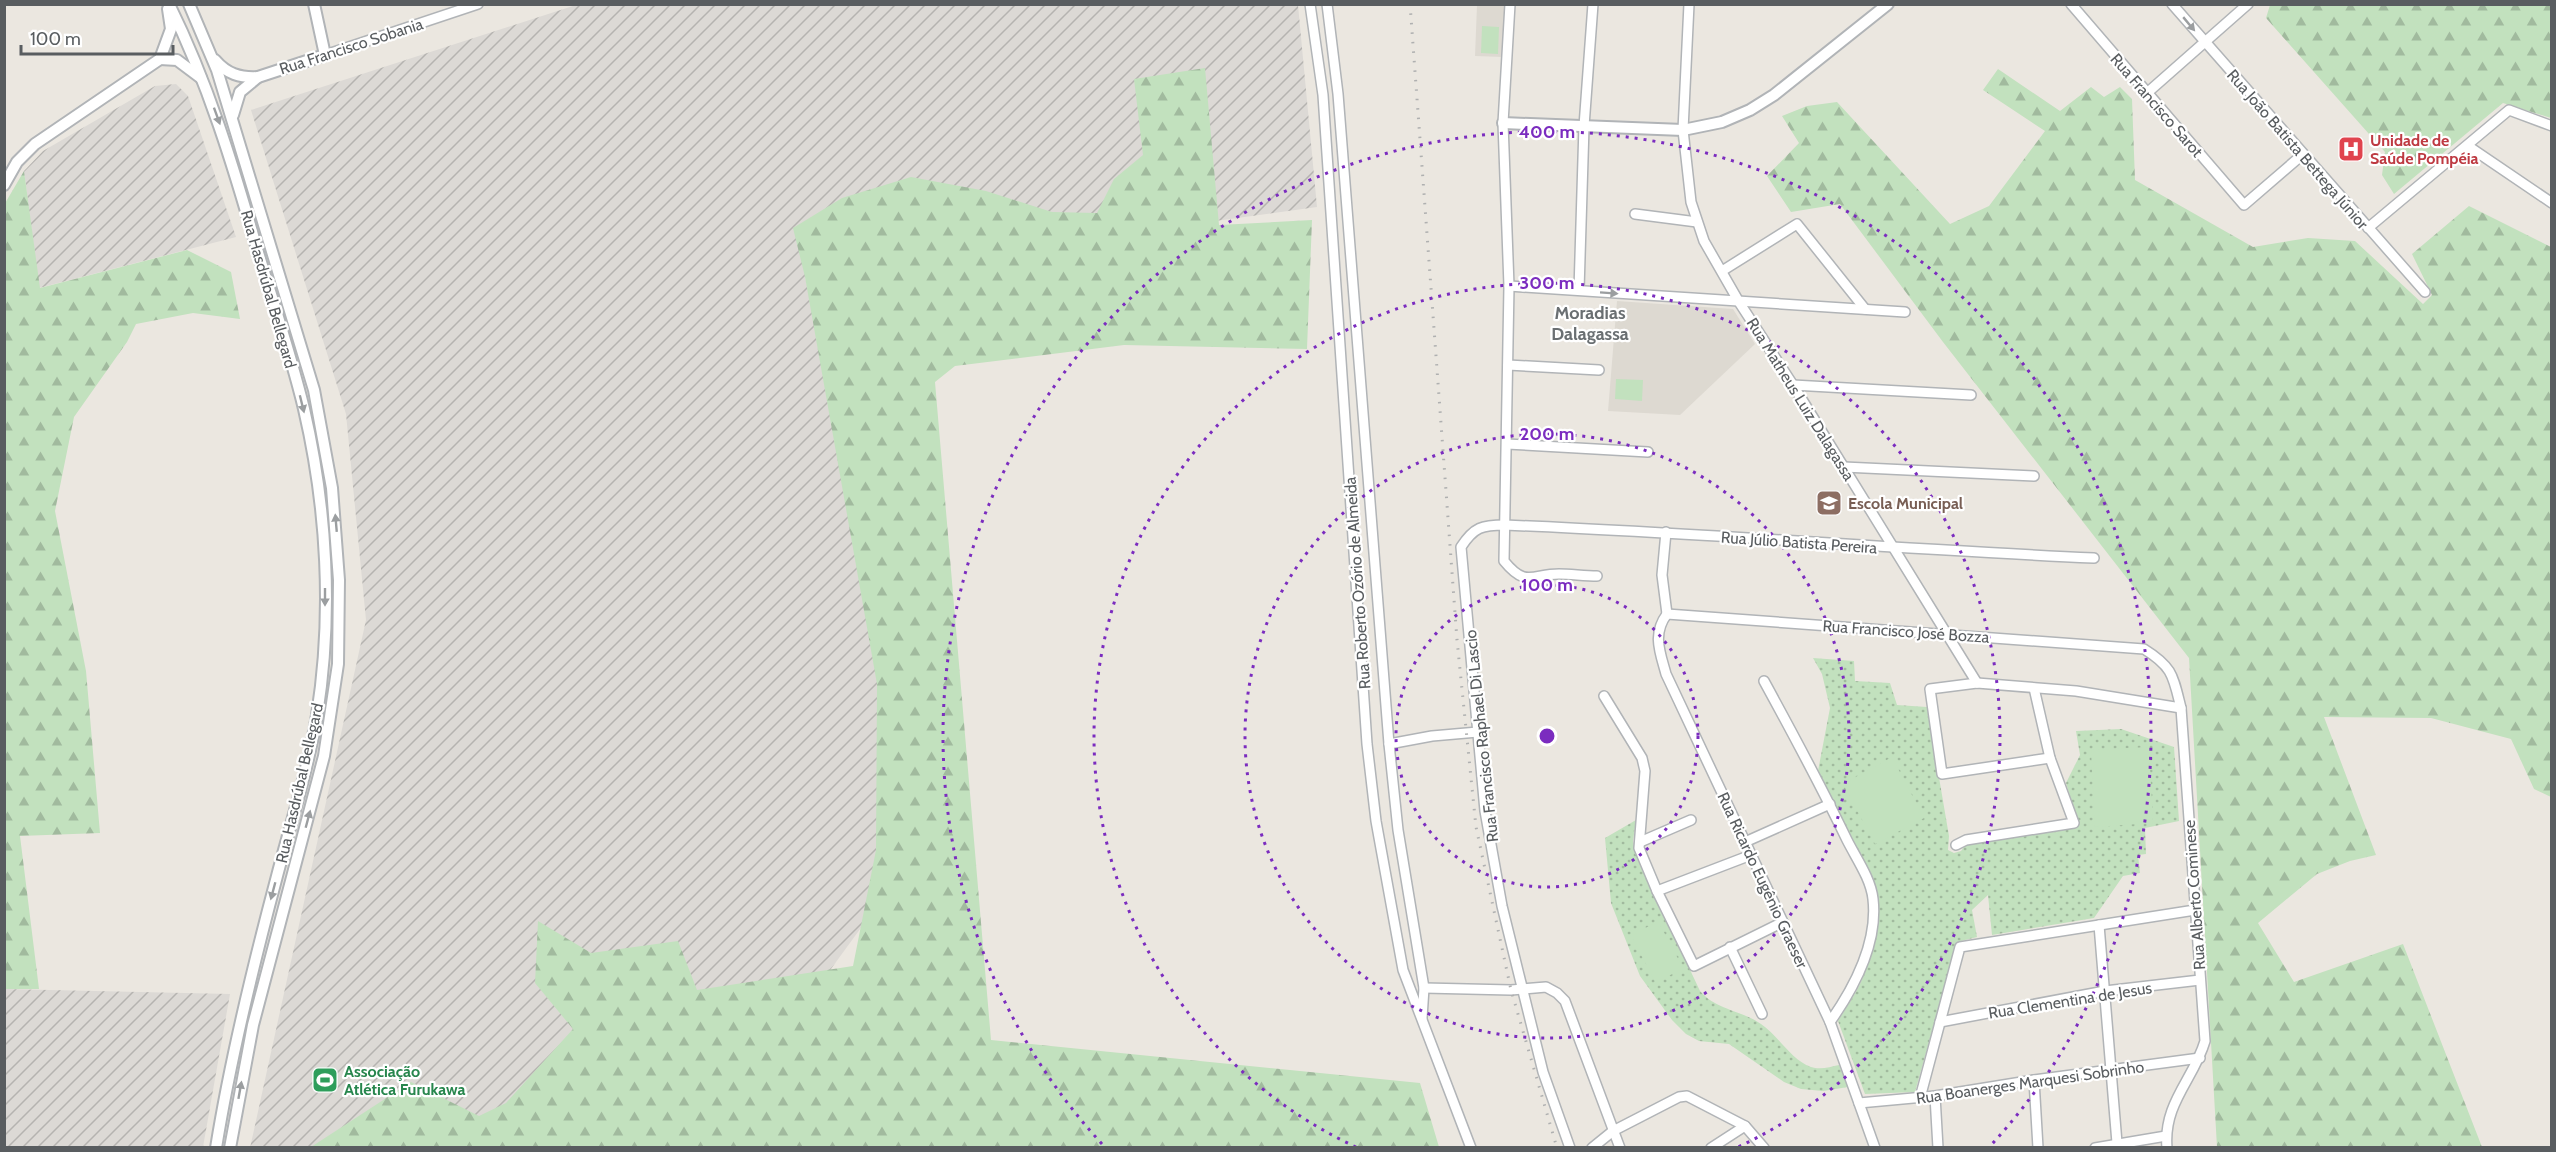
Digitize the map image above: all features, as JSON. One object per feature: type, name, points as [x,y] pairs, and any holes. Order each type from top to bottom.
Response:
[{"type":"street","points":[[4,185],[17,162],[35,144],[160,58],[171,29],[168,4]]},
{"type":"street","name":"Rua Hasdrúbal Bellegard","points":[[168,4],[204,80],[225,140],[303,407],[321,511],[326,598],[322,672],[316,719],[242,1009],[216,1148]]},
{"type":"street","name":"Rua Hasdrúbal Bellegard","points":[[189,4],[213,57],[306,362],[321,421],[336,524],[339,620],[334,693],[324,756],[253,1025],[230,1148]]},
{"type":"street","points":[[314,4],[325,55]]},
{"type":"street","name":"Rua Francisco Sobania","points":[[213,57],[228,72],[238,76],[258,77],[478,4]]},
{"type":"street","name":"Rua Roberto Ozório de Almeida","points":[[1310,4],[1323,96],[1372,787],[1398,947],[1406,980],[1449,1086],[1471,1148]]},
{"type":"street","points":[[1327,4],[1338,94],[1389,744],[1398,830],[1424,988],[1422,1021]]},
{"type":"street","points":[[1510,4],[1503,123],[1509,286],[1504,561],[1513,572],[1530,579],[1558,574],[1597,576]]},
{"type":"street","points":[[1579,290],[1584,126],[1593,4]]},
{"type":"street","name":"Rua Matheus Luiz Dalagassa","points":[[1689,4],[1683,130],[1691,202],[1697,222],[1739,302],[1896,549],[1977,683]]},
{"type":"street","name":"Rua Francisco Sarot","points":[[2071,4],[2244,206],[2302,155]]},
{"type":"street","name":"Rua João Batista Bettega Júnior","points":[[2172,4],[2424,292]]},
{"type":"street","points":[[2147,93],[2248,4]]},
{"type":"street","points":[[1503,123],[1683,130],[1722,122],[1750,110],[1774,94],[1883,6]]},
{"type":"street","points":[[160,58],[177,60],[186,64],[204,80]]},
{"type":"street","points":[[1318,61],[1334,59]]},
{"type":"street","name":"Rua Francisco Sobania","points":[[235,126],[233,114],[240,92],[258,77]]},
{"type":"street","points":[[1323,96],[1338,94]]},
{"type":"street","points":[[2368,228],[2509,110],[2552,126]]},
{"type":"street","points":[[2468,146],[2552,203]]},
{"type":"street","points":[[1635,214],[1697,222]]},
{"type":"street","points":[[1722,271],[1797,224],[1865,309]]},
{"type":"street","points":[[1509,286],[1905,312]]},
{"type":"street","points":[[1340,329],[1355,328]]},
{"type":"street","points":[[1508,365],[1599,370]]},
{"type":"street","points":[[1343,377],[1359,377]]},
{"type":"street","points":[[1793,385],[1971,395]]},
{"type":"street","points":[[1507,444],[1648,452]]},
{"type":"street","points":[[1844,467],[2034,476]]},
{"type":"street","name":"Rua Francisco Raphael Di Lascio","points":[[1505,525],[1486,525],[1470,533],[1461,547],[1485,811],[1502,906],[1521,989],[1543,1072],[1570,1148]]},
{"type":"street","name":"Rua Júlio Batista Pereira","points":[[1505,525],[1666,532],[1896,549],[2094,558]]},
{"type":"street","points":[[1666,532],[1662,574],[1667,614]]},
{"type":"street","name":"Rua Francisco José Bozza","points":[[1667,614],[2144,649]]},
{"type":"street","name":"Rua Ricardo Eugênio Graeser","points":[[1667,614],[1659,625],[1658,646],[1666,674],[1830,1022],[1875,1148]]},
{"type":"street","name":"Rua Alberto Cominese","points":[[2144,649],[2162,660],[2172,673],[2181,708],[2205,1041],[2200,1058],[2184,1081],[2173,1107],[2166,1136],[2167,1148]]},
{"type":"street","points":[[1764,681],[1830,804],[1868,882],[1873,898],[1869,936],[1863,963],[1854,986],[1830,1022]]},
{"type":"street","points":[[2050,758],[1942,774],[1930,689],[1977,683],[2076,691],[2181,708]]},
{"type":"street","points":[[1956,845],[1966,840],[2074,823],[2050,758],[2034,688]]},
{"type":"street","points":[[1604,696],[1642,758],[1644,771],[1639,848],[1657,891],[1694,966],[1730,946],[1783,922]]},
{"type":"street","points":[[1389,744],[1432,736],[1478,732]]},
{"type":"street","points":[[1745,842],[1830,804]]},
{"type":"street","points":[[1640,842],[1691,819]]},
{"type":"street","points":[[1657,891],[1751,855]]},
{"type":"street","points":[[1920,1098],[1960,947],[2196,910]]},
{"type":"street","points":[[2099,926],[2113,1070],[2117,1143]]},
{"type":"street","points":[[1730,946],[1762,1014]]},
{"type":"street","name":"Rua Clementina de Jesus","points":[[1940,1022],[2105,991],[2200,980]]},
{"type":"street","points":[[1424,988],[1546,987],[1557,993],[1565,1001],[1620,1148]]},
{"type":"street","name":"Rua Boanerges Marquesi Sobrinho","points":[[1859,1103],[1920,1098],[2200,1058]]},
{"type":"street","points":[[2034,1080],[2038,1148]]},
{"type":"street","points":[[1592,1148],[1613,1131],[1679,1097],[1687,1096],[1745,1126],[1764,1148]]},
{"type":"street","points":[[1935,1096],[1938,1148]]},
{"type":"street","points":[[1711,1148],[1745,1126]]},
{"type":"street","points":[[2096,1148],[2166,1136]]},
{"type":"shaded area","points":[[576,5],[1298,5],[1317,207],[805,277],[936,825],[701,1147],[250,1148],[366,620],[346,414],[251,110]]},
{"type":"shaded area","points":[[1477,5],[1506,5],[1503,57],[1475,56]]},
{"type":"shaded area","points":[[176,84],[188,96],[236,237],[39,288],[24,171],[43,151],[155,86]]},
{"type":"shaded area","points":[[1617,301],[1733,309],[1755,344],[1680,415],[1608,411]]},
{"type":"shaded area","points":[[5,989],[230,994],[203,1147],[5,1148]]},
{"type":"green space","points":[[2270,5],[2551,5],[2551,118],[2503,103],[2394,194],[2382,175],[2385,152],[2266,18]]},
{"type":"green space","points":[[1482,26],[1499,27],[1498,54],[1481,53]]},
{"type":"green space","points":[[1205,68],[1219,225],[1312,220],[1307,349],[1124,345],[955,366],[935,382],[991,1040],[1420,1083],[1439,1147],[311,1147],[411,1082],[479,1116],[506,1103],[573,1029],[535,983],[538,921],[591,953],[678,941],[697,990],[853,966],[876,850],[877,684],[805,277],[793,228],[842,198],[911,177],[986,191],[1052,212],[1097,213],[1114,179],[1143,155],[1134,79]]},
{"type":"green space","points":[[1998,69],[2060,111],[2091,87],[2104,97],[2120,87],[2132,99],[2135,180],[2253,247],[2308,238],[2355,241],[2423,304],[2432,295],[2412,254],[2469,206],[2551,247],[2551,797],[2534,789],[2511,739],[2431,718],[2324,717],[2376,855],[2350,861],[2317,874],[2258,923],[2294,982],[2403,944],[2482,1147],[2217,1147],[2189,658],[1943,342],[1840,204],[1791,212],[1767,176],[1799,143],[1782,116],[1807,106],[1837,102],[1950,224],[1989,206],[2045,131],[1983,90]]},
{"type":"green space","points":[[24,171],[40,288],[187,250],[231,272],[240,319],[193,313],[136,324],[127,342],[74,417],[55,511],[86,671],[100,833],[20,836],[39,989],[4,989],[4,205]]},
{"type":"green space","points":[[1616,379],[1643,380],[1642,401],[1615,399]]},
{"type":"green space","points":[[1813,658],[1854,661],[1855,681],[1890,683],[1897,705],[1927,707],[1949,836],[1948,850],[1954,853],[1961,851],[1967,843],[2079,826],[2066,783],[2080,755],[2076,731],[2121,729],[2174,747],[2179,821],[2145,828],[2146,854],[2138,855],[2140,873],[2123,876],[2094,918],[1992,935],[1988,895],[1972,910],[1977,937],[1957,942],[1915,1092],[1865,1094],[1838,1021],[1858,989],[1872,950],[1876,926],[1877,890],[1818,771],[1830,708],[1822,674]]},
{"type":"green space","points":[[2149,747],[2153,823],[2095,827],[2091,750]]},
{"type":"green space","points":[[1892,757],[1924,818],[1875,844],[1843,784]]},
{"type":"green space","points":[[1636,820],[1633,841],[1635,853],[1700,991],[1713,1002],[1761,1024],[1804,1064],[1818,1068],[1839,1065],[1848,1087],[1823,1091],[1801,1089],[1784,1082],[1729,1044],[1699,1041],[1686,1034],[1672,1020],[1640,976],[1611,903],[1605,838]]},
{"type":"green space","points":[[1658,921],[1683,968],[1656,983],[1631,936]]},
{"type":"railway","points":[[1410,4],[1457,640],[1476,827],[1511,990],[1557,1148]]},
{"type":"place","name":"Unidade de Saúde Pompéia","points":[[2351,149]]},
{"type":"place","name":"Escola Municipal","points":[[1829,503]]},
{"type":"place","name":"Associação Atlética Furukawa","points":[[325,1080]]},
{"type":"district","name":"Moradias Dalagassa","points":[[1590,323]]}]
